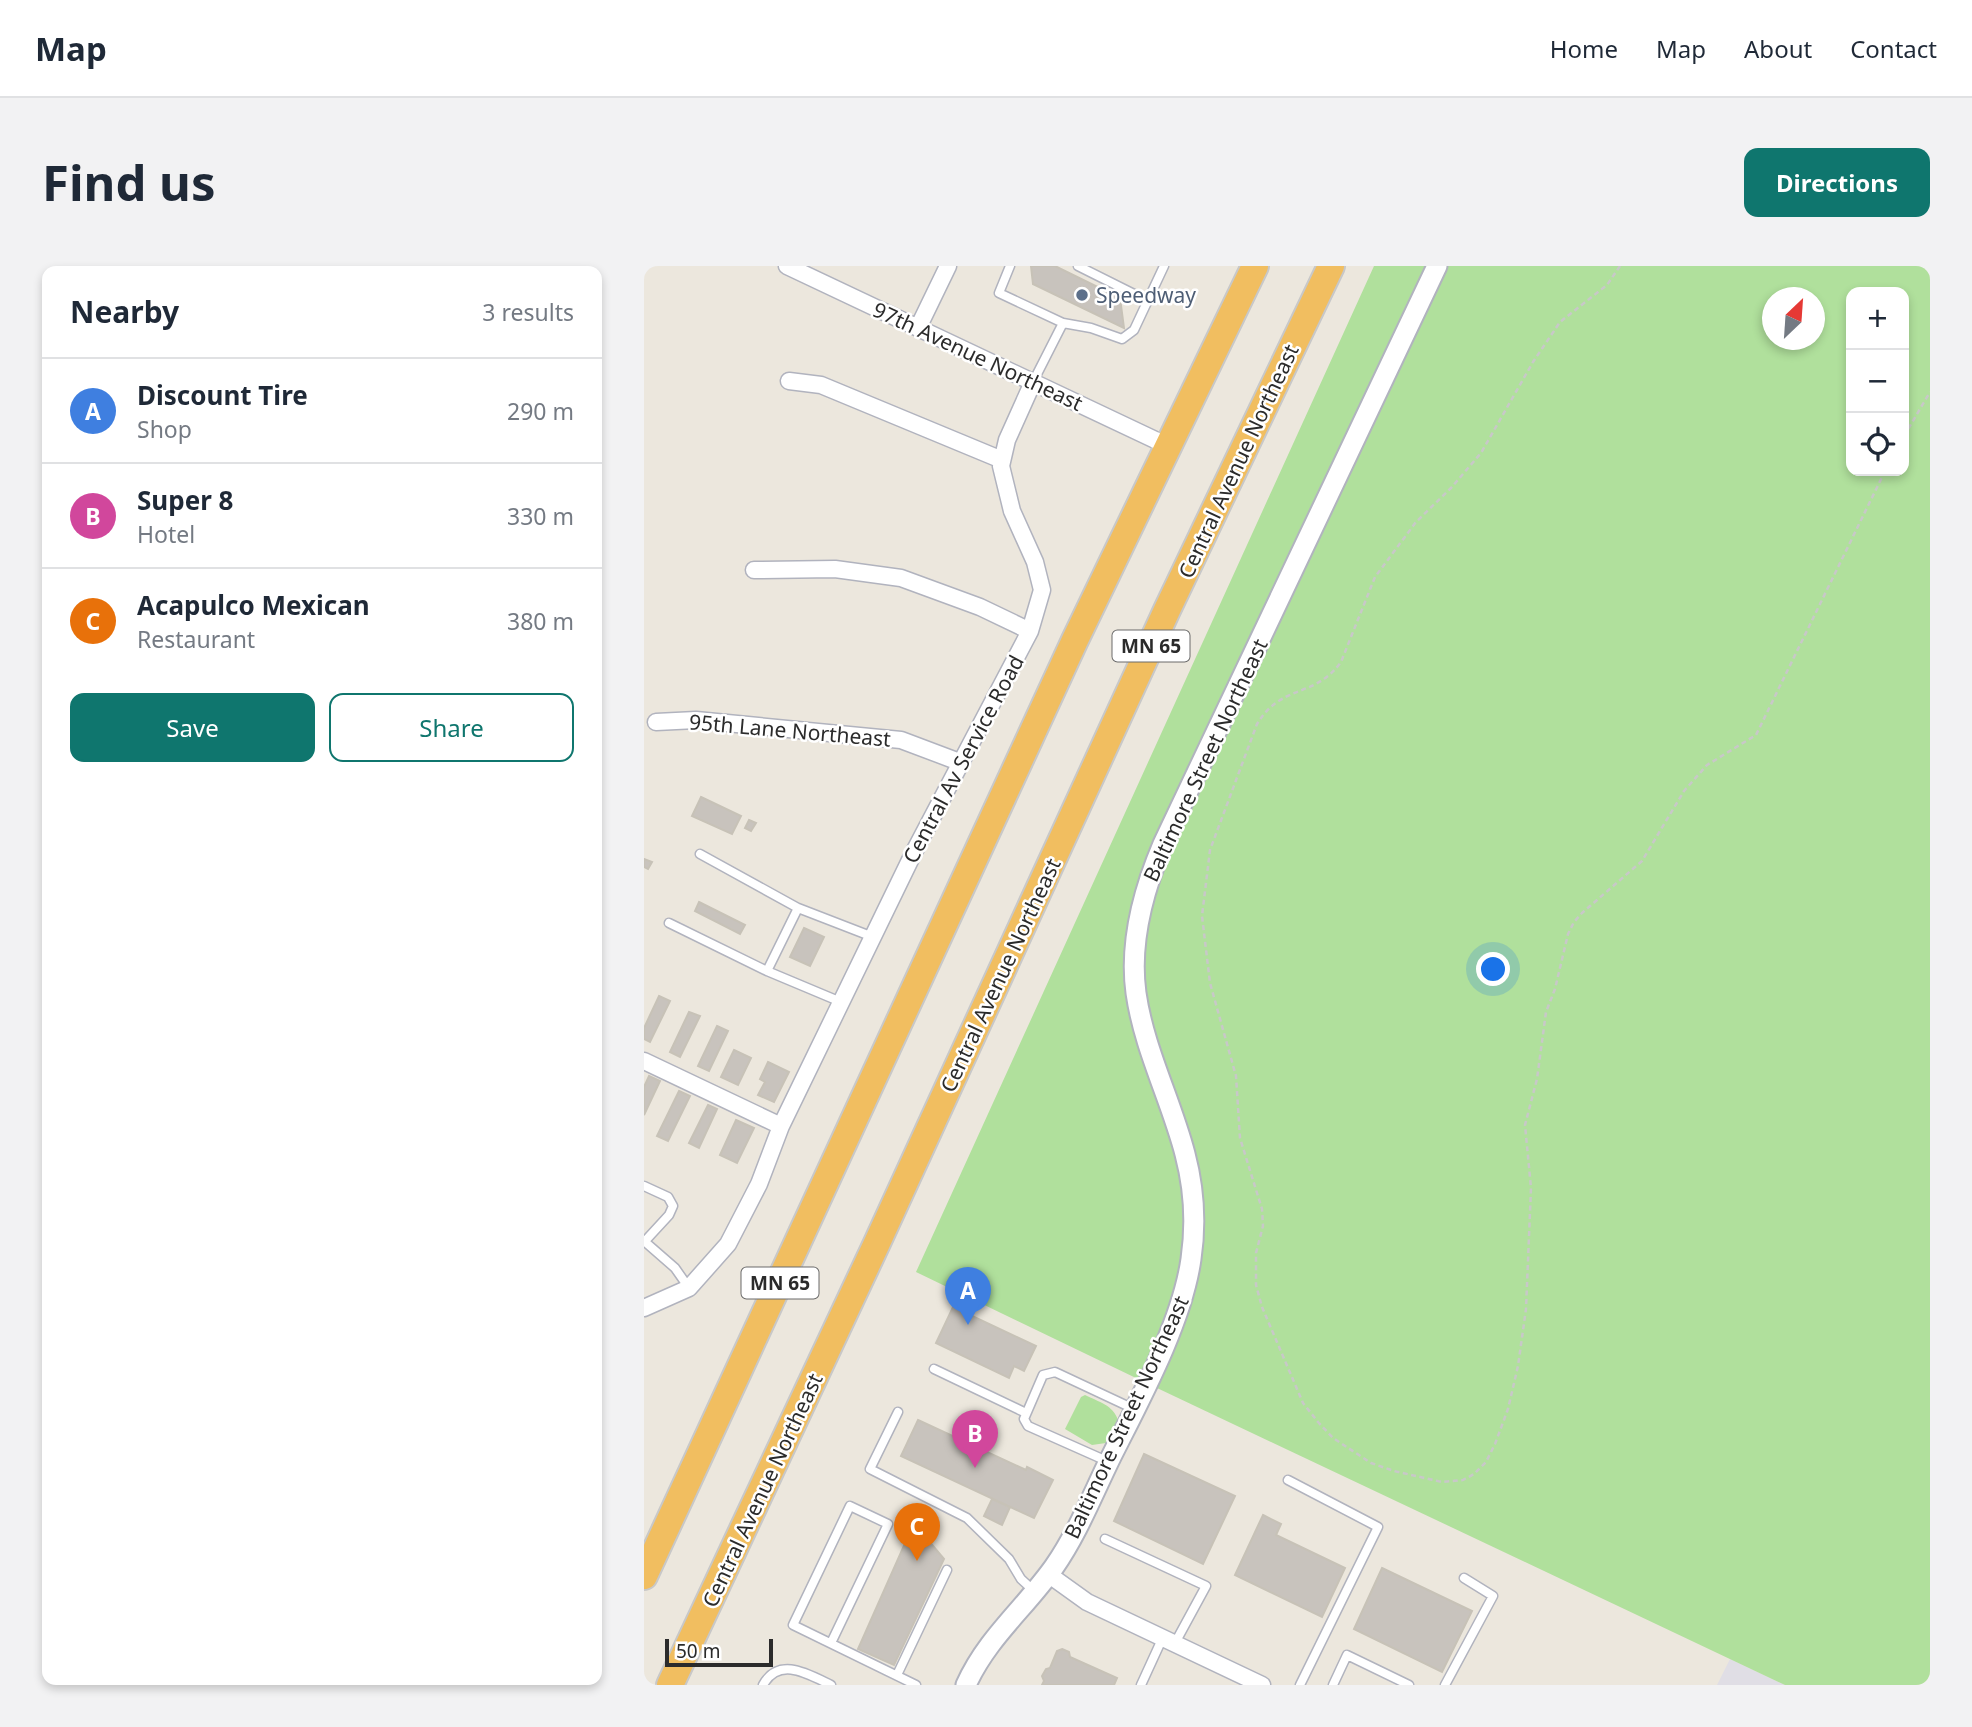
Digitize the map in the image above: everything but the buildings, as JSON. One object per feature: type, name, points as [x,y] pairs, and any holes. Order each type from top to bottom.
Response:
[{"type":"highway","name":"MN 65","points":[[644,1576],[1075,640],[1255,266]]},
{"type":"highway","name":"Central Avenue Northeast","points":[[670,1685],[877,1243],[1173,598],[1331,266]]},
{"type":"street","name":"97th Avenue Northeast","points":[[787,266],[1168,446]]},
{"type":"street","points":[[918,328],[948,266]]},
{"type":"street","name":"Baltimore Street Northeast","points":[[965,1685],[991,1641],[1048,1574],[1074,1534],[1182,1300],[1192,1257],[1190,1182],[1185,1155],[1149,1050],[1136,991],[1136,942],[1146,890],[1163,844],[1437,266]]},
{"type":"street","points":[[789,382],[821,385],[1002,460]]},
{"type":"street","name":"Central Av Service Road","points":[[689,1288],[728,1244],[759,1184],[781,1126],[914,852],[1030,631],[1042,590],[1035,562],[1005,488],[1000,466],[1007,440],[1034,382]]},
{"type":"street","points":[[754,570],[835,569],[901,578],[980,607],[1030,631]]},
{"type":"street","name":"95th Lane Northeast","points":[[656,722],[696,720],[901,740],[962,763]]},
{"type":"street","points":[[644,1061],[781,1126]]},
{"type":"street","points":[[644,1308],[689,1288]]},
{"type":"street","points":[[1048,1574],[1087,1602],[1262,1685]]},
{"type":"lane","points":[[1010,266],[999,293],[1063,323],[1091,328],[1122,339],[1134,330],[1164,266]]},
{"type":"lane","points":[[1078,266],[1148,300]]},
{"type":"lane","points":[[1034,382],[1063,323]]},
{"type":"lane","points":[[700,854],[798,908],[873,937]]},
{"type":"lane","points":[[767,971],[798,908]]},
{"type":"lane","points":[[669,923],[767,971],[841,1002]]},
{"type":"lane","points":[[644,1186],[668,1197],[673,1206],[669,1215],[645,1241],[676,1268],[689,1288]]},
{"type":"lane","points":[[934,1369],[1026,1413]]},
{"type":"lane","points":[[1109,1462],[1028,1426],[1024,1419],[1043,1375],[1055,1372],[1134,1409]]},
{"type":"lane","points":[[898,1412],[870,1469],[967,1518],[1009,1559],[1021,1579],[1034,1591]]},
{"type":"lane","points":[[1288,1480],[1378,1527],[1300,1685]]},
{"type":"lane","points":[[831,1643],[888,1524],[850,1506],[793,1625],[916,1685]]},
{"type":"lane","points":[[1105,1539],[1206,1586],[1141,1685]]},
{"type":"lane","points":[[897,1675],[947,1570]]},
{"type":"lane","points":[[1445,1685],[1493,1596],[1464,1578]]},
{"type":"lane","points":[[1333,1685],[1347,1655],[1409,1685]]},
{"type":"lane","points":[[763,1685],[767,1677],[782,1668],[797,1669],[831,1685]]},
{"type":"path","points":[[1620,266],[1607,285],[1560,321],[1533,362],[1481,453],[1451,488],[1416,522],[1375,577],[1341,662],[1334,672],[1318,684],[1282,697],[1264,712],[1257,724],[1210,850],[1202,916],[1210,983],[1236,1076],[1240,1138],[1262,1209],[1263,1226],[1256,1253],[1255,1285],[1303,1403],[1333,1438],[1371,1463],[1442,1482],[1463,1480],[1486,1462],[1508,1409],[1518,1366],[1531,1223],[1530,1171],[1525,1125],[1537,1079],[1546,1012],[1555,989],[1568,934],[1582,913],[1642,861],[1684,792],[1707,765],[1756,735],[1882,476]]},
{"type":"path","points":[[1909,428],[1930,392]]},
{"type":"shaded area","points":[[1730,1659],[1785,1685],[1717,1685]]},
{"type":"green space","points":[[1374,266],[1930,266],[1930,1685],[1785,1685],[916,1272]]},
{"type":"green space","points":[[1085,1395],[1109,1407],[1116,1415],[1118,1420],[1106,1443],[1092,1445],[1065,1429],[1081,1397]]},
{"type":"place","name":"Speedway","points":[[1082,295]]},
{"type":"place","name":"Discount Tire","points":[[968,1325]]},
{"type":"place","name":"Super 8","points":[[975,1468]]},
{"type":"place","name":"Acapulco Mexican","points":[[917,1561]]}]
